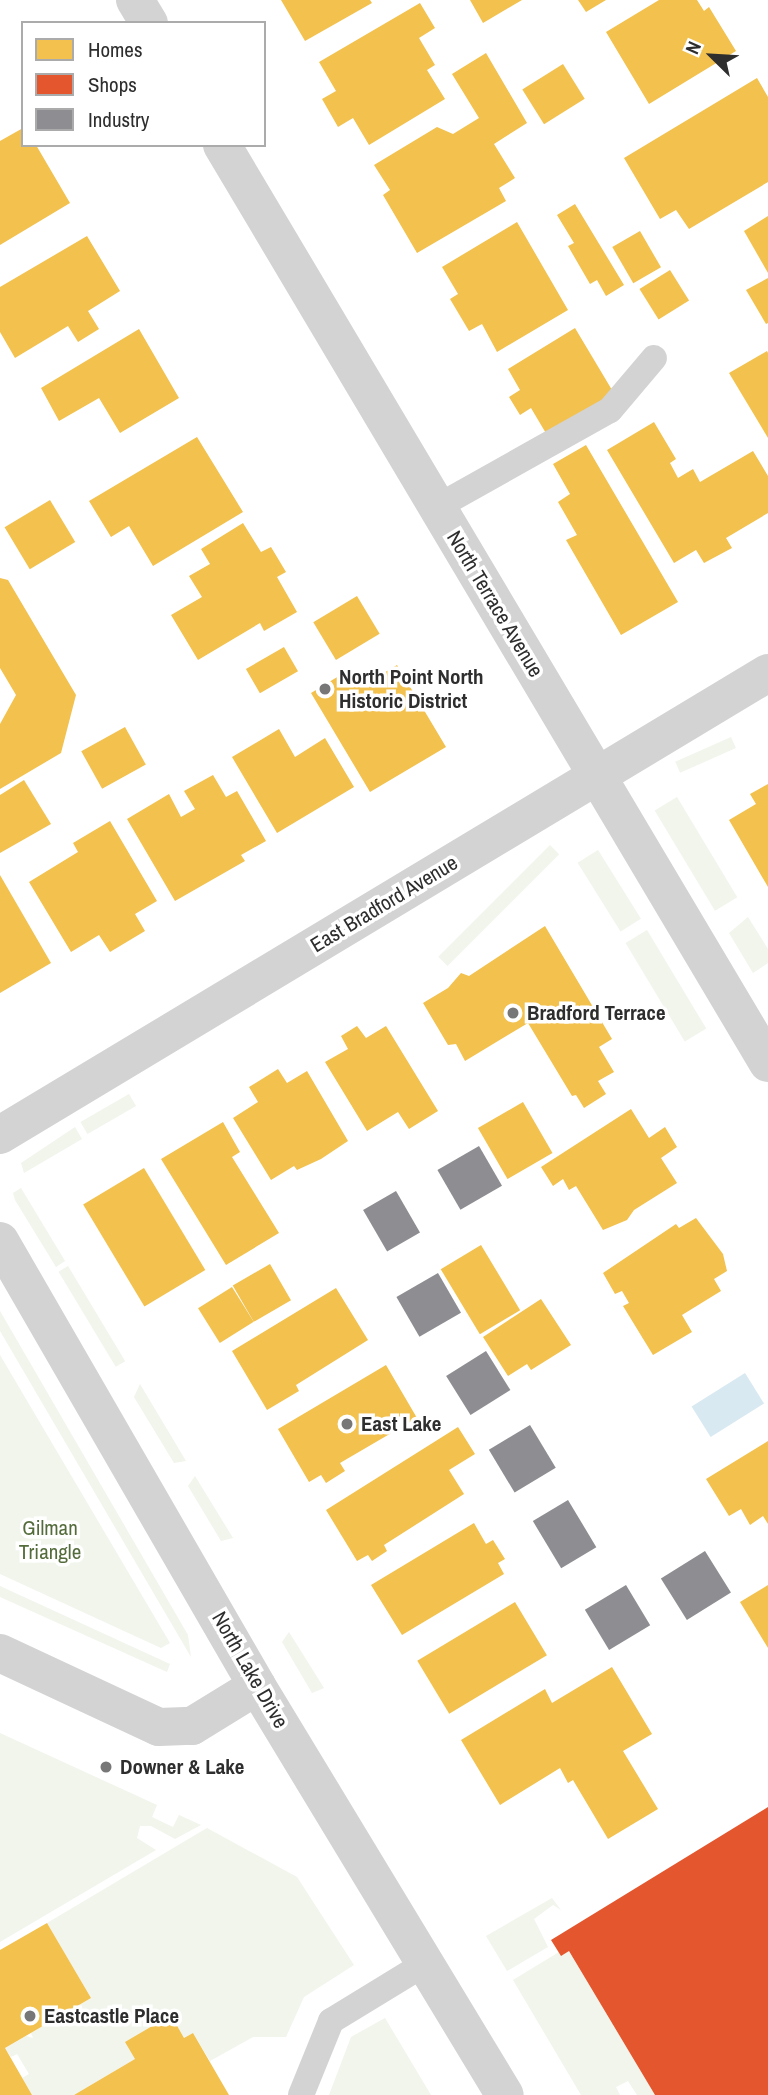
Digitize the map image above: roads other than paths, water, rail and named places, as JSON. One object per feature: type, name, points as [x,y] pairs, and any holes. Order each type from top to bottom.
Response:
[{"type":"street","points":[[135,0],[148,21]]},
{"type":"street","name":"North Terrace Avenue","points":[[223,147],[768,1063]]},
{"type":"street","name":"East Bradford Avenue","points":[[0,1135],[768,673]]},
{"type":"street","name":"North Lake Drive","points":[[0,1241],[257,1686],[505,2095]]},
{"type":"street","points":[[0,1653],[159,1727],[192,1726],[257,1686]]},
{"type":"lane","points":[[437,507],[610,410],[654,358]]},
{"type":"lane","points":[[301,2095],[331,2021],[426,1963]]},
{"type":"place","name":"North Point North Historic District","points":[[325,689]]},
{"type":"place","name":"Bradford Terrace","points":[[513,1013]]},
{"type":"place","name":"East Lake","points":[[347,1424]]},
{"type":"place","name":"Downer & Lake","points":[[106,1767]]},
{"type":"place","name":"Eastcastle Place","points":[[30,2016]]},
{"type":"park label","name":"Gilman Triangle","points":[[50,1540]]}]
